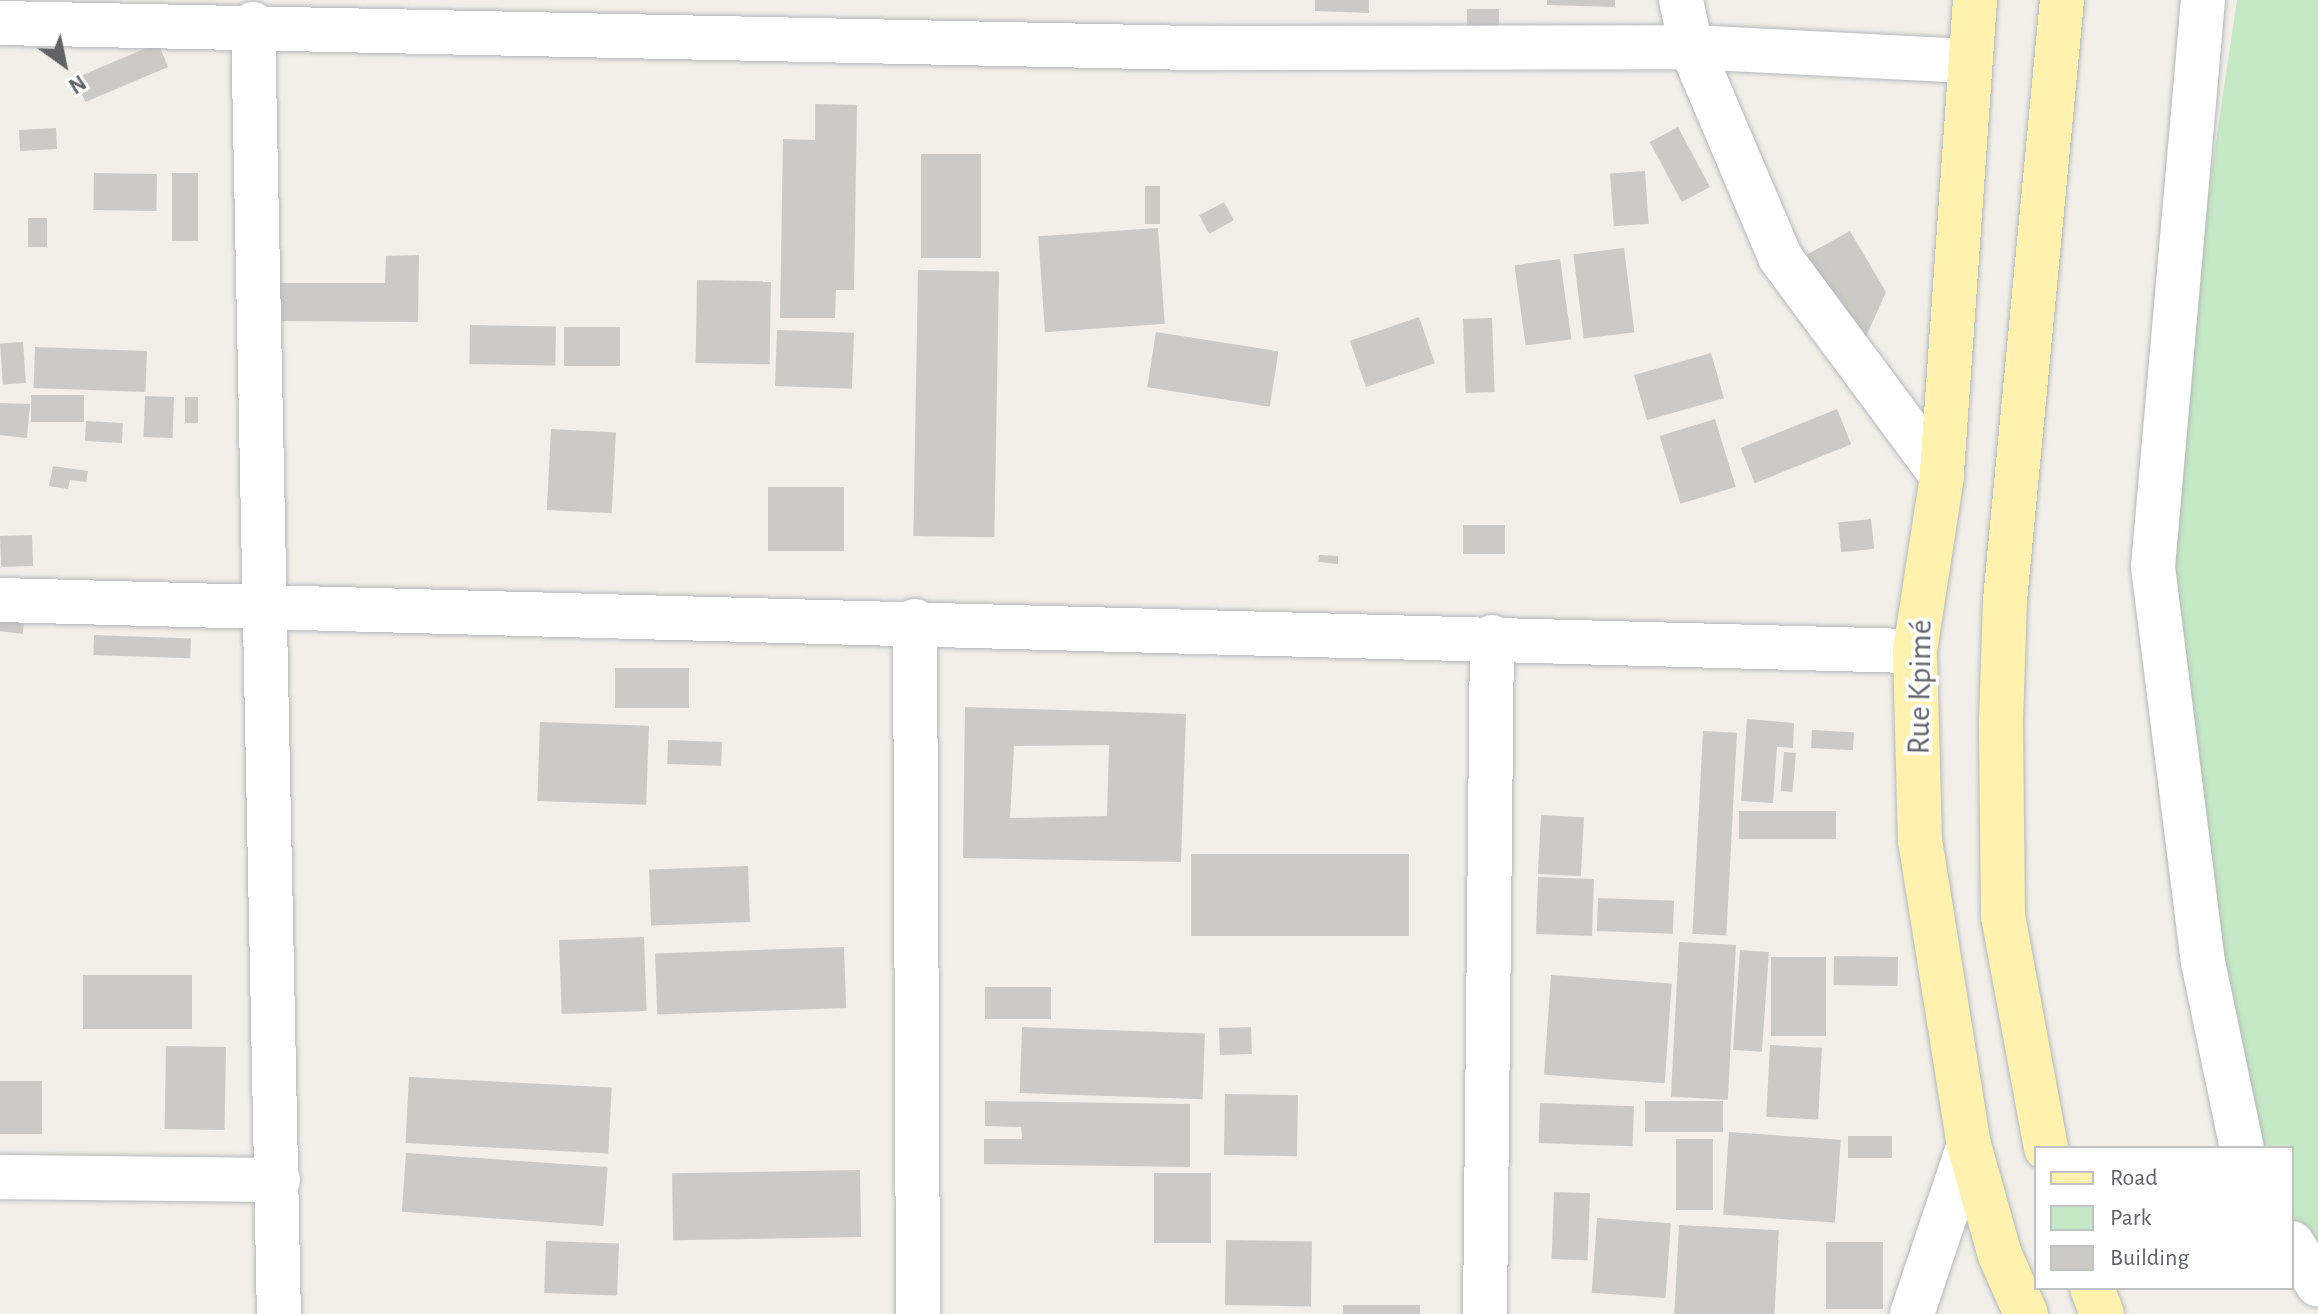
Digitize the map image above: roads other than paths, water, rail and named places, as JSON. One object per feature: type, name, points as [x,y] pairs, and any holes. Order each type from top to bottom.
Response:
[{"type":"main road","name":"Rue Kpimé","points":[[1975,0],[1968,61],[1942,476],[1915,651],[1920,840],[1969,1145],[2000,1255],[2026,1314]]},
{"type":"main road","points":[[2046,1146],[2003,916],[2001,721],[2005,600],[2062,0]]},
{"type":"main road","points":[[2093,1290],[2102,1314]]},
{"type":"street","points":[[1681,0],[1691,47],[1780,257],[1942,476]]},
{"type":"street","points":[[2203,0],[2153,567],[2203,962],[2242,1146]]},
{"type":"street","points":[[0,23],[253,24],[349,14],[1196,48],[1691,47],[1968,61]]},
{"type":"street","points":[[253,24],[279,1314]]},
{"type":"street","points":[[0,600],[915,621],[1915,651]]},
{"type":"street","points":[[915,621],[918,1314]]},
{"type":"street","points":[[1485,1314],[1492,637]]},
{"type":"street","points":[[1912,1314],[1969,1145]]},
{"type":"street","points":[[0,1177],[278,1180]]},
{"type":"street","points":[[2294,1246],[2318,1285]]}]
